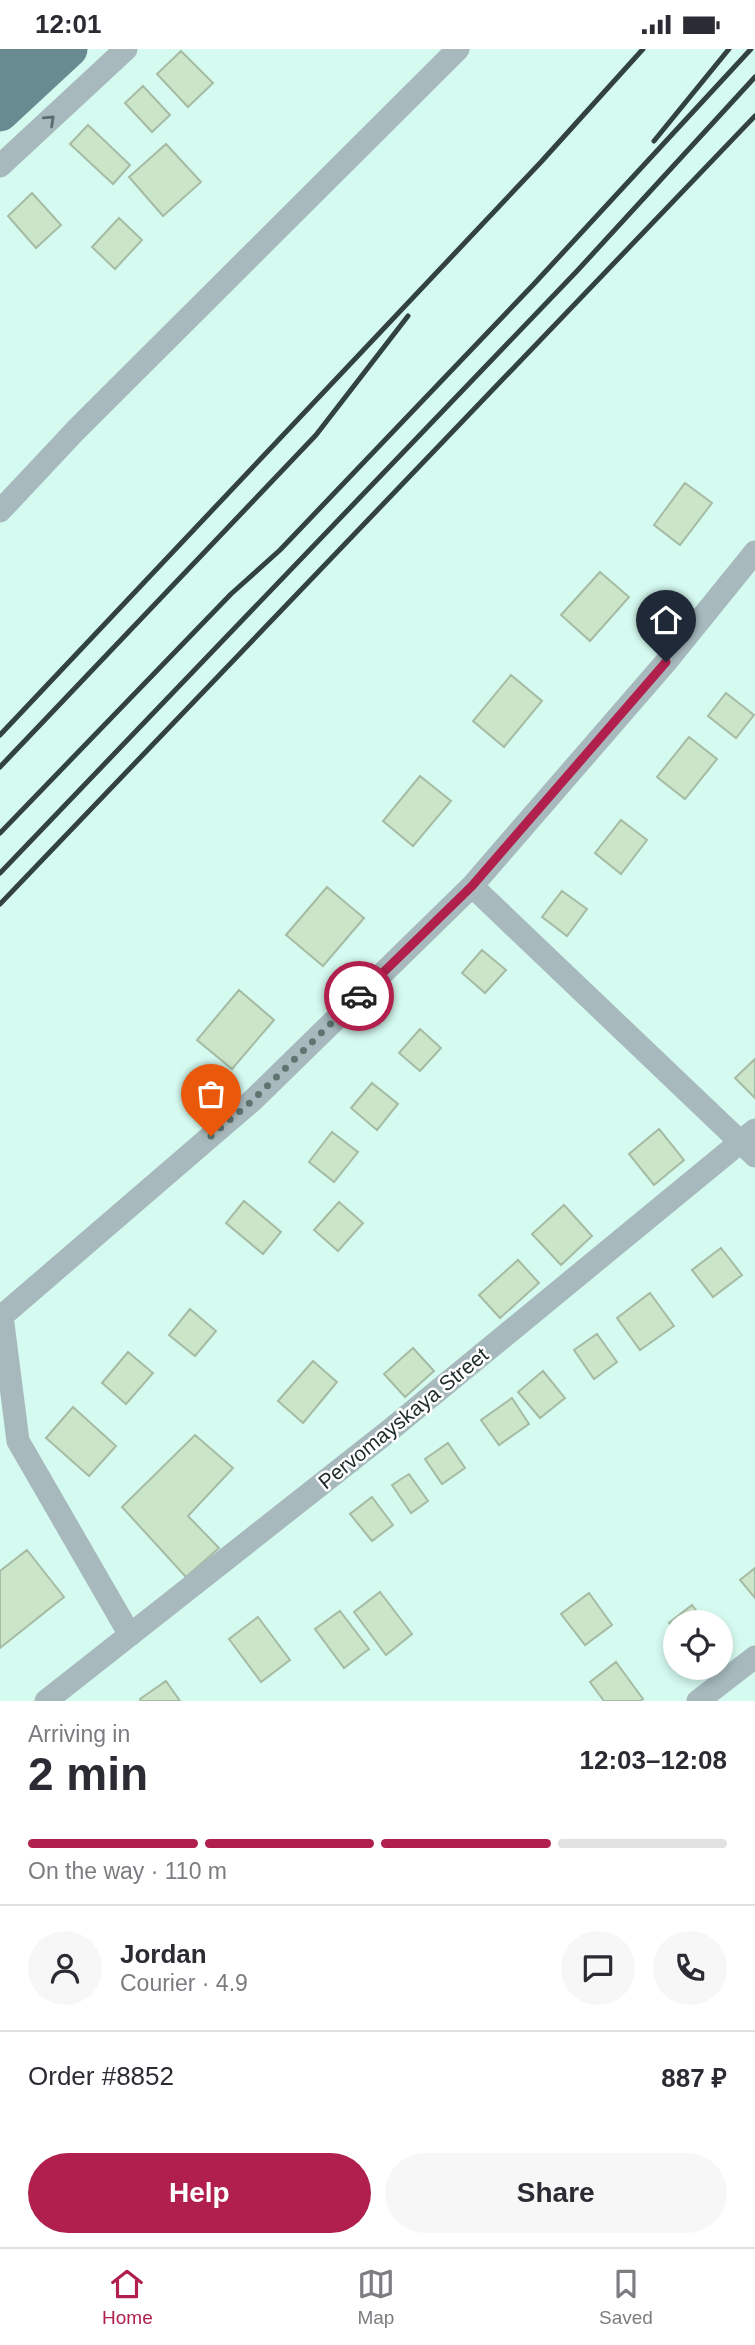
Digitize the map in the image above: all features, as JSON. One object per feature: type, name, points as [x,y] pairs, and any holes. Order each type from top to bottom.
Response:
[{"type":"main road","points":[[0,73],[24,49]]},
{"type":"main road","points":[[0,113],[69,49]]},
{"type":"street","points":[[0,166],[127,49]]},
{"type":"street","points":[[0,511],[76,430],[458,49]]},
{"type":"street","points":[[130,1635],[18,1441],[2,1316],[253,1100],[472,886],[666,662],[755,552]]},
{"type":"street","points":[[472,886],[750,1142]]},
{"type":"street","points":[[666,1084],[708,1121],[750,1142]]},
{"type":"street","name":"Pervomayskaya Street","points":[[46,1701],[750,1142]]},
{"type":"street","points":[[698,1701],[755,1657]]},
{"type":"building","points":[[181,51],[213,83],[188,107],[157,74]]},
{"type":"building","points":[[143,86],[170,115],[152,132],[125,103]]},
{"type":"building","points":[[88,125],[130,165],[113,184],[70,144]]},
{"type":"building","points":[[166,144],[201,182],[163,216],[129,177]]},
{"type":"building","points":[[32,193],[61,225],[36,248],[8,216]]},
{"type":"building","points":[[119,218],[142,240],[115,269],[92,247]]},
{"type":"building","points":[[685,483],[712,503],[680,545],[654,525]]},
{"type":"building","points":[[600,572],[629,597],[590,641],[561,615]]},
{"type":"building","points":[[511,675],[542,701],[504,747],[473,721]]},
{"type":"building","points":[[726,693],[754,715],[736,738],[708,716]]},
{"type":"building","points":[[689,737],[717,759],[685,799],[657,777]]},
{"type":"building","points":[[420,776],[451,801],[413,846],[383,821]]},
{"type":"building","points":[[621,820],[647,840],[621,874],[595,853]]},
{"type":"building","points":[[327,887],[364,918],[323,966],[286,935]]},
{"type":"building","points":[[562,891],[587,909],[567,936],[542,917]]},
{"type":"building","points":[[482,950],[506,970],[485,993],[462,973]]},
{"type":"building","points":[[239,990],[274,1020],[232,1069],[197,1040]]},
{"type":"building","points":[[420,1029],[441,1048],[420,1071],[399,1053]]},
{"type":"building","points":[[755,1059],[755,1098],[735,1078]]},
{"type":"building","points":[[372,1083],[398,1104],[377,1130],[351,1108]]},
{"type":"building","points":[[659,1129],[684,1160],[654,1185],[629,1154]]},
{"type":"building","points":[[332,1132],[358,1152],[334,1182],[309,1162]]},
{"type":"building","points":[[244,1201],[281,1232],[263,1254],[226,1223]]},
{"type":"building","points":[[339,1202],[363,1223],[338,1251],[314,1230]]},
{"type":"building","points":[[564,1205],[592,1236],[561,1265],[532,1234]]},
{"type":"building","points":[[721,1248],[742,1275],[713,1297],[692,1270]]},
{"type":"building","points":[[518,1260],[539,1283],[500,1318],[479,1295]]},
{"type":"building","points":[[650,1293],[674,1326],[640,1350],[617,1318]]},
{"type":"building","points":[[190,1309],[216,1331],[195,1356],[169,1335]]},
{"type":"building","points":[[597,1334],[617,1362],[594,1379],[574,1350]]},
{"type":"building","points":[[413,1348],[434,1371],[405,1397],[384,1374]]},
{"type":"building","points":[[128,1352],[153,1373],[126,1404],[102,1383]]},
{"type":"building","points":[[313,1361],[337,1382],[303,1423],[278,1401]]},
{"type":"building","points":[[543,1371],[565,1398],[540,1418],[518,1392]]},
{"type":"building","points":[[512,1398],[529,1424],[499,1445],[481,1420]]},
{"type":"building","points":[[73,1407],[116,1446],[89,1476],[46,1438]]},
{"type":"building","points":[[195,1435],[233,1468],[188,1516],[219,1548],[186,1577],[122,1507]]},
{"type":"building","points":[[448,1443],[465,1468],[442,1484],[425,1459]]},
{"type":"building","points":[[409,1474],[428,1501],[411,1513],[392,1485]]},
{"type":"building","points":[[372,1497],[393,1525],[372,1541],[350,1514]]},
{"type":"building","points":[[27,1550],[64,1597],[0,1648],[0,1571]]},
{"type":"building","points":[[755,1568],[755,1598],[740,1580]]},
{"type":"building","points":[[380,1592],[412,1634],[386,1655],[354,1612]]},
{"type":"building","points":[[589,1593],[612,1625],[585,1645],[561,1614]]},
{"type":"building","points":[[340,1611],[369,1649],[344,1668],[315,1629]]},
{"type":"building","points":[[258,1617],[290,1660],[261,1682],[229,1639]]},
{"type":"building","points":[[616,1662],[643,1699],[604,1701],[590,1682]]},
{"type":"building","points":[[166,1681],[180,1701],[141,1701],[140,1699]]},
{"type":"railway","points":[[0,735],[541,162],[643,49]]},
{"type":"railway","points":[[654,141],[729,49]]},
{"type":"railway","points":[[0,833],[231,594],[280,550],[533,285],[751,49]]},
{"type":"railway","points":[[0,873],[577,271],[755,77]]},
{"type":"railway","points":[[0,904],[755,116]]},
{"type":"railway","points":[[0,767],[316,435],[408,316]]},
{"type":"way so far","points":[[211,1136],[253,1100],[359,996]]},
{"type":"route","points":[[359,996],[472,886],[666,662]]}]
